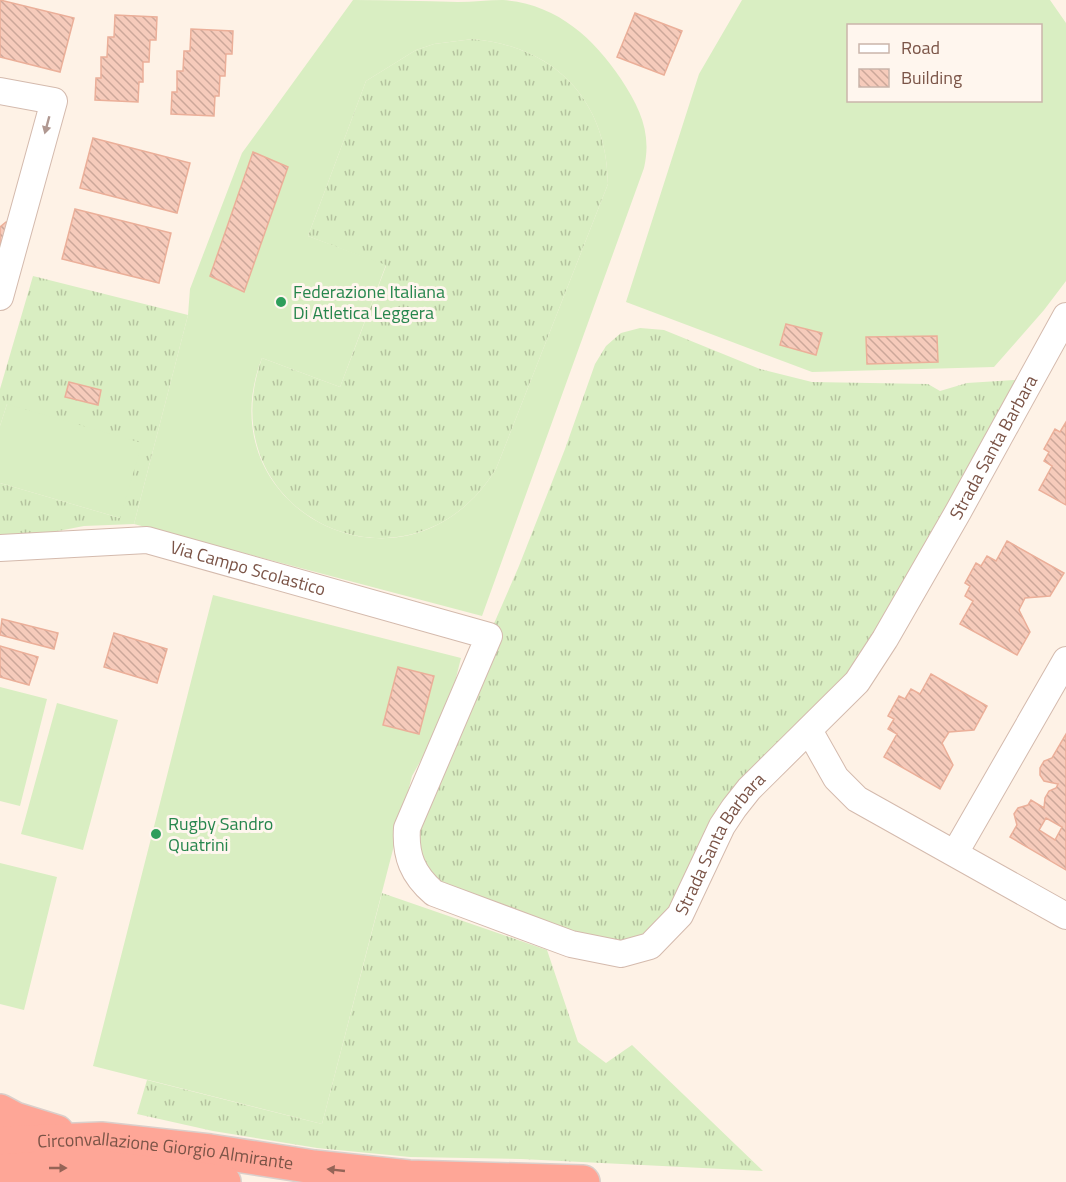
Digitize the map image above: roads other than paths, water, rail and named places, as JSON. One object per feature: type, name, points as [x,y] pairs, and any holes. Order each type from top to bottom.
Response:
[{"type":"highway","points":[[0,1110],[15,1119],[59,1133],[100,1139]]},
{"type":"highway","name":"Circonvallazione Giorgio Almirante","points":[[0,1143],[100,1139],[409,1177],[583,1182]]},
{"type":"highway","name":"Circonvallazione Giorgio Almirante","points":[[0,1171],[39,1168],[105,1168],[224,1182]]},
{"type":"street","points":[[0,91],[54,101],[0,297]]},
{"type":"street","name":"Strada Santa Barbara","points":[[489,636],[406,828],[408,856],[417,877],[434,893],[571,944],[621,954],[650,946],[681,915],[722,826],[734,808],[749,789],[857,682],[885,639],[1058,348],[1066,316]]},
{"type":"street","name":"Via Campo Scolastico","points":[[0,548],[147,540],[489,636]]},
{"type":"street","points":[[955,853],[1066,660]]},
{"type":"street","points":[[809,730],[836,778],[857,799],[1066,916]]},
{"type":"place","name":"Federazione Italiana Di Atletica Leggera","points":[[281,302]]},
{"type":"place","name":"Rugby Sandro Quatrini","points":[[156,834]]}]
